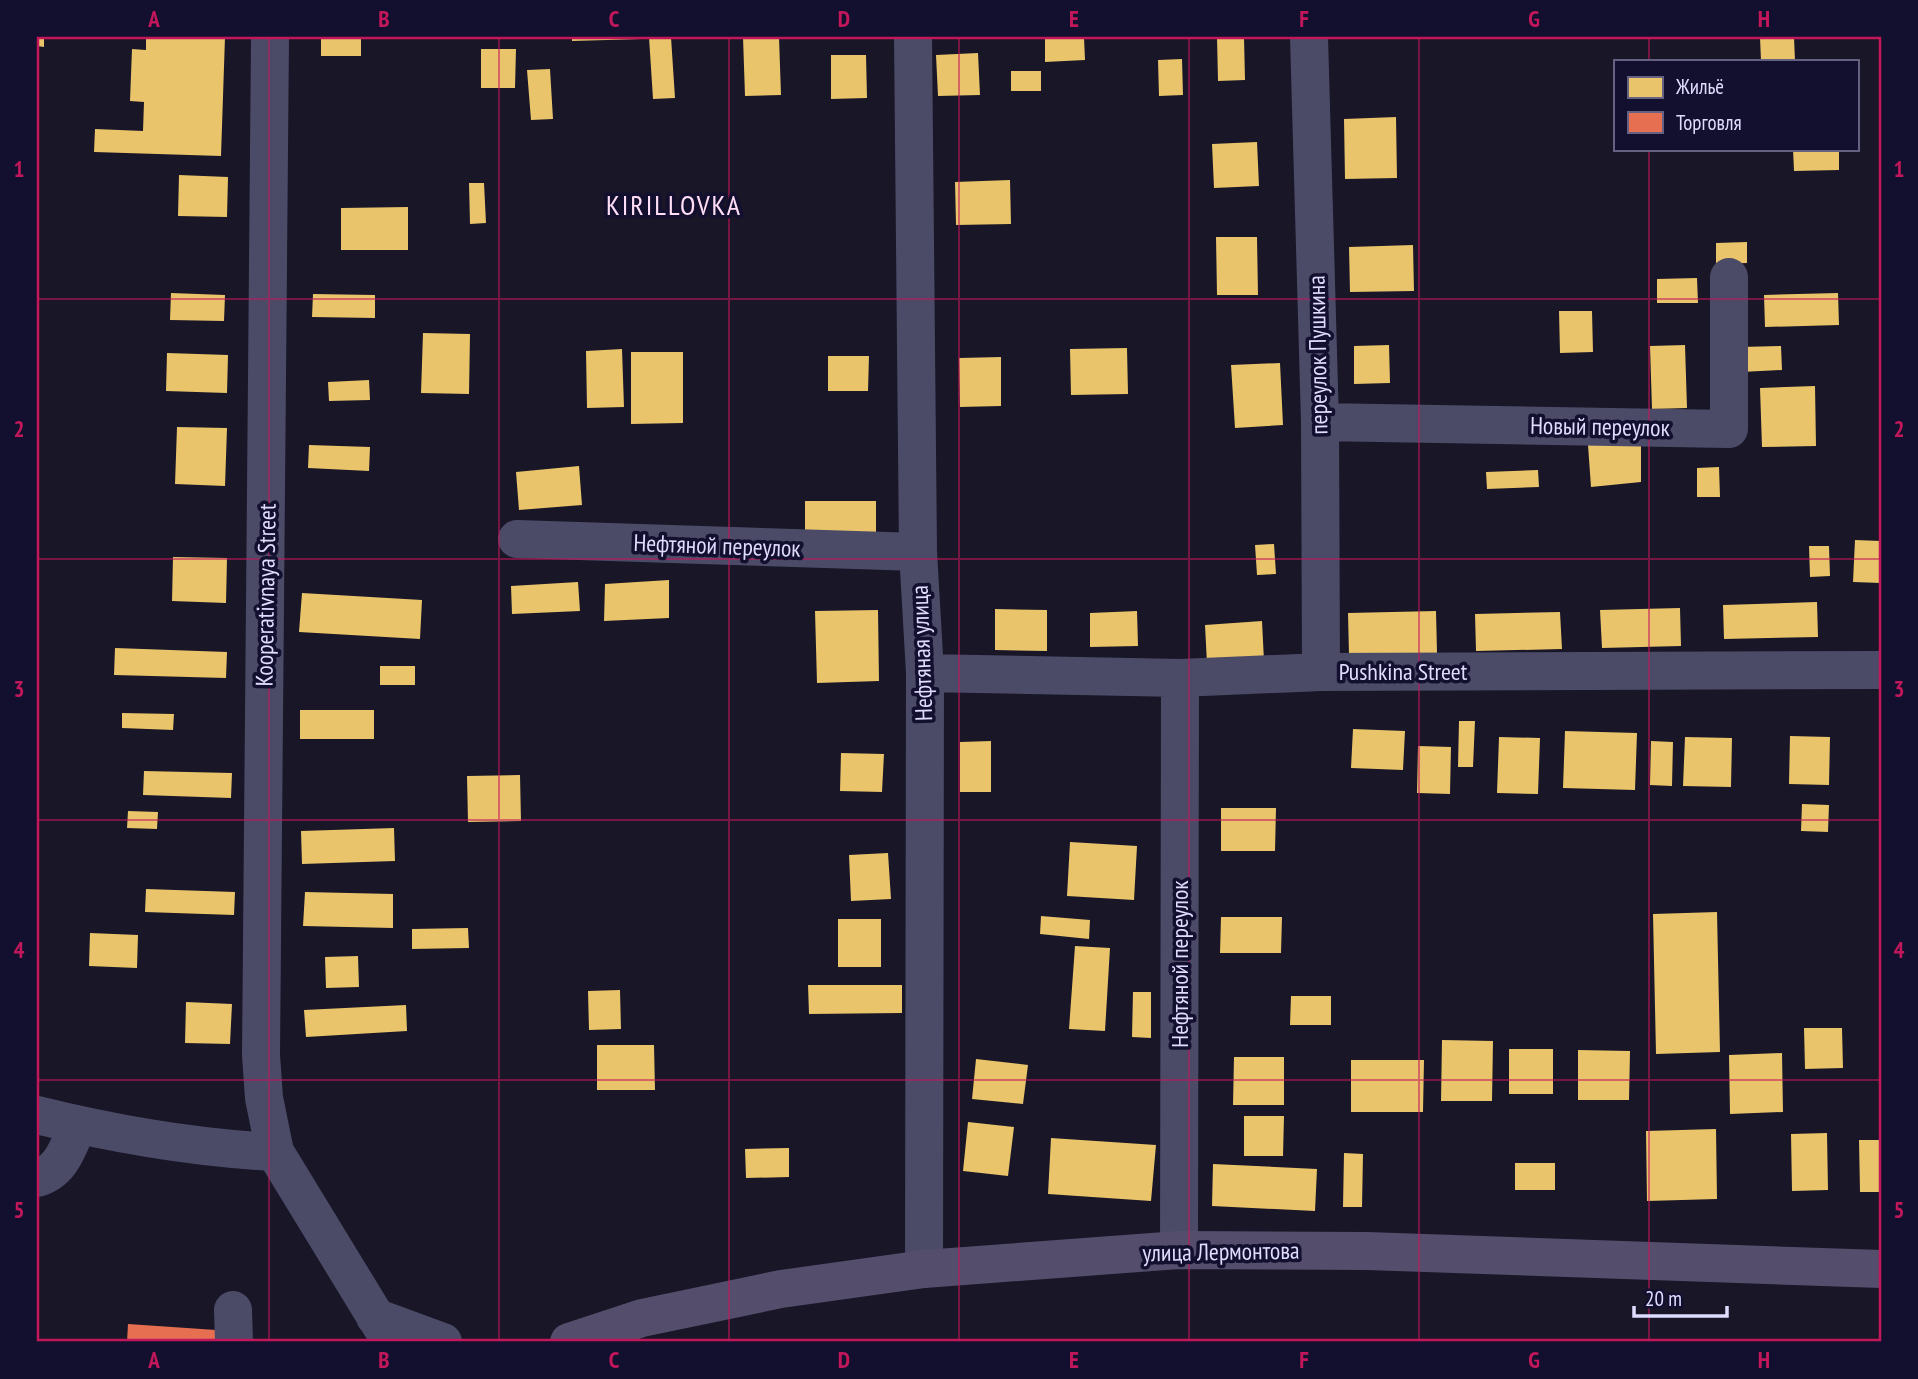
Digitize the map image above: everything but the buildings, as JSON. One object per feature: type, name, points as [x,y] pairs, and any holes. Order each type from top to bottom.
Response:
[{"type":"main road","name":"улица Лермонтова","points":[[569,1342],[642,1318],[781,1289],[924,1269],[1180,1250],[1367,1251],[1881,1269]]},
{"type":"street","name":"Kooperativnaya Street","points":[[270,37],[261,1055],[264,1098],[275,1152],[346,1272],[374,1334]]},
{"type":"street","name":"Нефтяная улица","points":[[913,37],[918,552],[925,673],[924,1269]]},
{"type":"street","name":"переулок Пушкина","points":[[1309,37],[1320,422],[1321,673]]},
{"type":"street","name":"Новый переулок","points":[[1320,422],[1729,429],[1729,277]]},
{"type":"street","name":"Нефтяной переулок","points":[[517,539],[918,552]]},
{"type":"street","name":"Pushkina Street","points":[[925,673],[1180,678],[1321,673],[1881,670]]},
{"type":"street","name":"Нефтяной переулок","points":[[1180,678],[1180,1250]]},
{"type":"street","points":[[37,1115],[78,1125],[227,1149],[275,1152]]},
{"type":"street","points":[[37,1178],[47,1175],[62,1161],[78,1125]]},
{"type":"street","points":[[374,1334],[443,1342]]},
{"type":"district","name":"KIRILLOVKA","points":[[674,205]]}]
